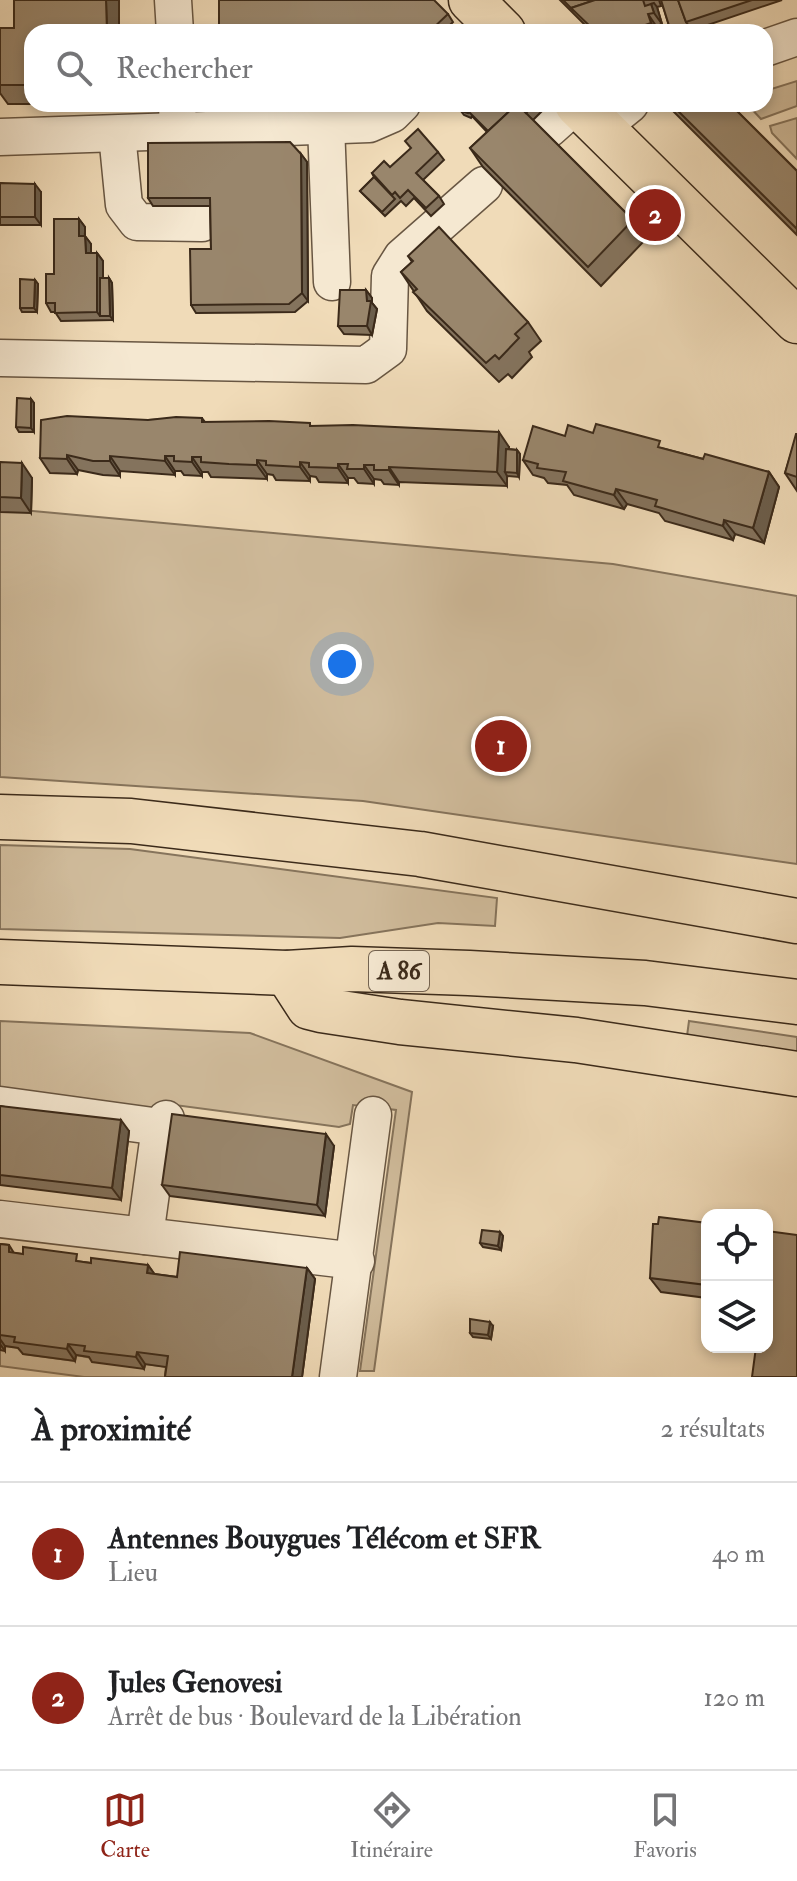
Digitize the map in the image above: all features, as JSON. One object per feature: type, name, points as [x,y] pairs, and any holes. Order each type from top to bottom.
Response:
[{"type":"main road","points":[[595,112],[797,297]]},
{"type":"main road","points":[[595,112],[797,321]]},
{"type":"main road","points":[[0,817],[131,821],[420,854],[797,921]]},
{"type":"main road","points":[[704,904],[797,892]]},
{"type":"main road","name":"A 86","points":[[0,962],[287,973],[352,969],[499,974],[645,983],[797,1002]]},
{"type":"main road","points":[[287,973],[309,1007],[321,1010],[400,1022],[576,1040],[797,1074]]},
{"type":"lane","points":[[173,0],[174,24]]},
{"type":"lane","points":[[773,45],[797,37]]},
{"type":"lane","points":[[0,137],[117,134],[178,118],[326,125],[380,122],[392,112]]},
{"type":"lane","points":[[326,125],[332,282]]},
{"type":"lane","points":[[117,134],[124,205],[129,215],[137,222],[202,223]]},
{"type":"lane","points":[[0,358],[366,365],[388,349],[390,276],[402,257],[484,185]]},
{"type":"lane","points":[[0,1105],[163,1123],[145,1236]]},
{"type":"lane","points":[[338,1377],[356,1261],[373,1115]]},
{"type":"lane","points":[[0,1219],[356,1261]]},
{"type":"shaded area","points":[[797,81],[797,106],[761,119],[754,112],[773,112],[773,88]]},
{"type":"shaded area","points":[[797,118],[797,159],[772,133],[770,126]]},
{"type":"shaded area","points":[[0,508],[613,564],[797,596],[797,864],[363,801],[0,777]]},
{"type":"shaded area","points":[[0,845],[130,849],[497,898],[495,926],[438,923],[340,938],[0,929]]},
{"type":"shaded area","points":[[0,1021],[250,1033],[412,1092],[374,1371],[360,1371],[396,1110],[353,1105],[350,1124],[339,1127],[175,1105],[153,1115],[0,1098]]},
{"type":"shaded area","points":[[689,1021],[797,1037],[797,1053],[687,1036]]},
{"type":"shaded area","points":[[5,1346],[23,1348],[23,1354],[74,1361],[76,1355],[144,1368],[145,1364],[176,1368],[175,1377],[84,1377],[0,1366],[0,1350],[5,1350]]},
{"type":"building","points":[[14,0],[106,0],[107,24],[24,24],[24,85],[0,85],[0,28],[14,28]]},
{"type":"building","points":[[219,0],[434,0],[448,14],[437,24],[219,24]]},
{"type":"building","points":[[563,0],[595,0],[571,8]]},
{"type":"building","points":[[595,0],[643,0],[645,6],[651,4],[654,13],[648,14],[651,23],[648,24],[588,24],[571,8]]},
{"type":"building","points":[[661,0],[678,0],[688,24],[668,24]]},
{"type":"building","points":[[678,0],[752,0],[686,22]]},
{"type":"building","points":[[469,112],[508,112],[488,131]]},
{"type":"building","points":[[508,112],[525,112],[633,220],[588,267],[470,148]]},
{"type":"building","points":[[679,112],[738,112],[797,171],[797,229]]},
{"type":"building","points":[[418,129],[438,152],[416,173],[439,196],[426,208],[408,190],[400,198],[395,192],[392,195],[372,173],[384,161],[390,167],[411,148],[405,141]]},
{"type":"building","points":[[290,142],[301,154],[302,293],[289,304],[191,305],[190,249],[211,249],[210,198],[148,198],[148,143]]},
{"type":"building","points":[[374,177],[395,199],[382,212],[360,191]]},
{"type":"building","points":[[0,183],[35,184],[35,217],[0,217]]},
{"type":"building","points":[[54,219],[79,219],[79,236],[85,236],[86,253],[97,253],[97,312],[55,313],[55,303],[46,303],[46,274],[54,274]]},
{"type":"building","points":[[439,227],[528,322],[515,334],[519,338],[499,359],[495,355],[486,363],[413,292],[417,289],[401,272],[413,261],[408,256]]},
{"type":"building","points":[[100,278],[109,278],[110,316],[100,316]]},
{"type":"building","points":[[20,279],[35,280],[34,308],[20,308]]},
{"type":"building","points":[[340,290],[366,290],[367,301],[371,301],[367,326],[338,326]]},
{"type":"building","points":[[17,398],[31,399],[31,428],[16,427]]},
{"type":"building","points":[[67,416],[148,420],[176,417],[202,418],[202,422],[269,421],[310,423],[310,426],[499,432],[497,472],[389,467],[389,470],[374,470],[374,465],[364,465],[364,469],[347,469],[348,464],[338,464],[338,468],[309,467],[309,463],[300,462],[300,467],[266,465],[266,461],[257,460],[257,465],[229,464],[201,462],[201,457],[192,457],[192,462],[174,461],[174,456],[165,456],[165,461],[110,456],[110,461],[67,455],[67,459],[40,458],[41,420]]},
{"type":"building","points":[[596,424],[660,441],[658,447],[703,459],[705,454],[769,472],[753,528],[724,520],[723,526],[655,506],[657,500],[616,489],[614,495],[563,481],[566,472],[537,468],[538,464],[523,460],[533,426],[565,436],[568,425],[593,433]]},
{"type":"building","points":[[797,434],[797,477],[785,473]]},
{"type":"building","points":[[506,449],[517,450],[517,473],[505,472]]},
{"type":"building","points":[[0,462],[22,463],[21,498],[0,497]]},
{"type":"building","points":[[484,734],[514,736],[513,749],[483,746]]},
{"type":"building","points":[[0,1106],[121,1120],[112,1188],[0,1175]]},
{"type":"building","points":[[172,1114],[326,1134],[317,1205],[162,1185]]},
{"type":"building","points":[[659,1217],[701,1222],[701,1284],[650,1278],[653,1224],[658,1224]]},
{"type":"building","points":[[482,1230],[500,1232],[498,1246],[480,1243]]},
{"type":"building","points":[[773,1232],[797,1235],[797,1377],[752,1377],[755,1353],[773,1353]]},
{"type":"building","points":[[0,1244],[9,1245],[9,1252],[23,1254],[23,1247],[77,1254],[76,1261],[91,1263],[91,1258],[148,1265],[147,1273],[177,1277],[180,1252],[307,1268],[292,1377],[165,1377],[168,1356],[137,1352],[136,1357],[84,1351],[85,1346],[68,1344],[67,1349],[14,1342],[15,1337],[0,1335]]},
{"type":"building","points":[[470,1319],[490,1322],[488,1335],[470,1333]]},
{"type":"place","name":"Jules Genovesi","points":[[655,215]]},
{"type":"place","name":"Antennes Bouygues Télécom et SFR","points":[[501,746]]}]
